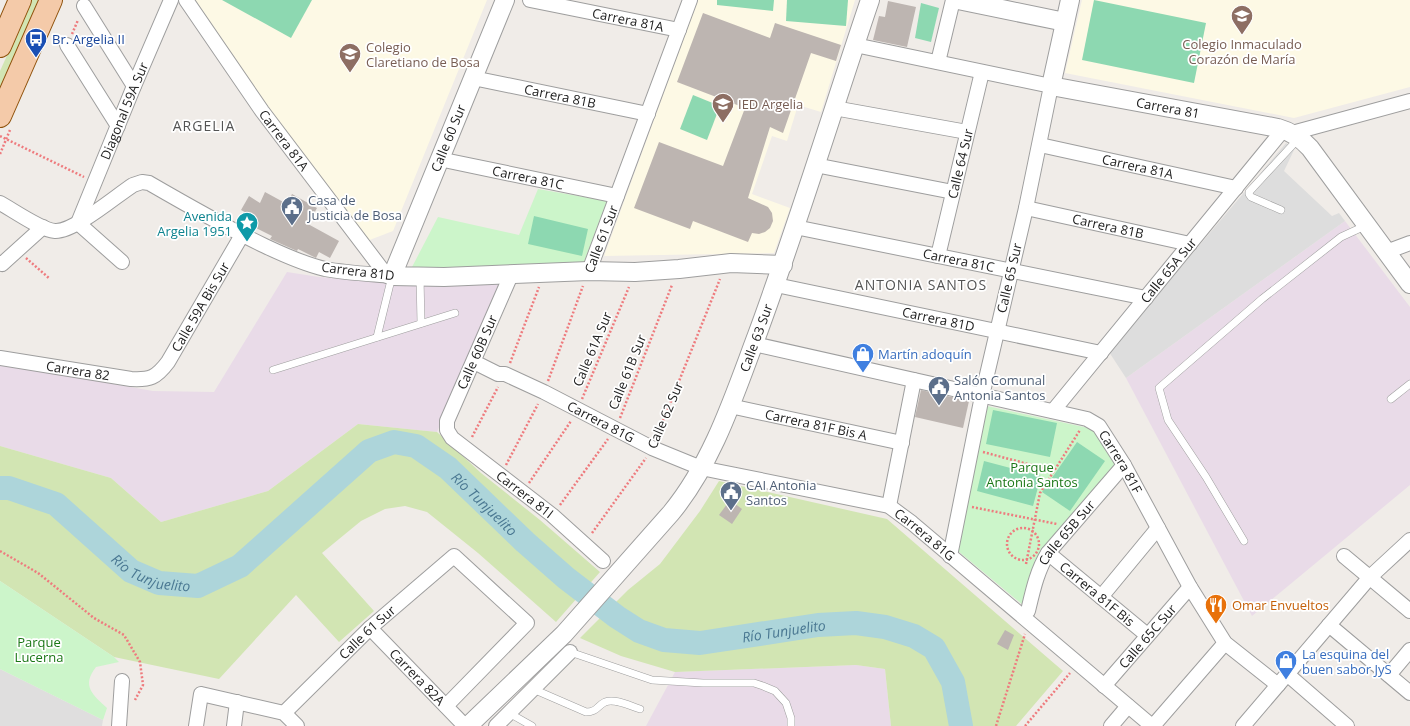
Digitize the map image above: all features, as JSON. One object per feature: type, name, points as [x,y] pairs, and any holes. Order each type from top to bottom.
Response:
[{"type":"main road","points":[[0,46],[20,0]]},
{"type":"main road","points":[[0,116],[51,0]]},
{"type":"street","name":"Diagonal 59A Sur","points":[[75,225],[96,182],[134,86],[171,0]]},
{"type":"street","name":"Carrera 81A","points":[[186,0],[262,111],[389,276]]},
{"type":"street","name":"Calle 60 Sur","points":[[389,276],[505,0]]},
{"type":"street","name":"Carrera 81A","points":[[530,0],[679,30]]},
{"type":"street","name":"Calle 61 Sur","points":[[589,271],[690,0]]},
{"type":"street","name":"Calle 63 Sur","points":[[468,726],[564,634],[682,500],[701,468],[730,406],[779,276],[870,0]]},
{"type":"street","points":[[938,62],[953,0]]},
{"type":"street","points":[[958,0],[1065,22]]},
{"type":"street","name":"Calle 65 Sur","points":[[950,556],[982,396],[1040,145],[1070,0]]},
{"type":"street","points":[[84,6],[134,86]]},
{"type":"street","name":"Carrera 81","points":[[855,45],[1051,86],[1292,133]]},
{"type":"street","points":[[67,46],[118,126]]},
{"type":"street","name":"Calle 64 Sur","points":[[938,256],[982,72]]},
{"type":"street","name":"Carrera 81B","points":[[473,78],[648,114]]},
{"type":"street","points":[[1292,133],[1410,101]]},
{"type":"street","points":[[834,108],[967,132]]},
{"type":"street","points":[[1292,133],[1310,148],[1410,284]]},
{"type":"street","name":"Calle 65A Sur","points":[[1054,412],[1236,188],[1292,133]]},
{"type":"street","name":"Carrera 81A","points":[[1040,145],[1236,188]]},
{"type":"street","name":"Carrera 81C","points":[[439,159],[617,196]]},
{"type":"street","points":[[815,165],[953,192]]},
{"type":"street","name":"Carrera 81D","points":[[75,225],[133,185],[142,182],[149,183],[242,235],[285,255],[324,269],[389,276],[420,277],[511,275],[589,271],[635,272],[731,263],[997,331],[1101,353]]},
{"type":"street","points":[[0,203],[43,227],[54,231],[75,225],[122,262]]},
{"type":"street","name":"Carrera 81B","points":[[1026,208],[1190,244]]},
{"type":"street","points":[[1,264],[43,227]]},
{"type":"street","name":"Carrera 81C","points":[[795,227],[1146,298]]},
{"type":"street","name":"Calle 59A Bis Sur","points":[[156,376],[168,362],[242,235]]},
{"type":"street","points":[[1386,252],[1410,244]]},
{"type":"street","name":"Carrera 81D","points":[[679,269],[779,276]]},
{"type":"street","name":"Calle 60B Sur","points":[[447,430],[447,421],[511,275]]},
{"type":"street","name":"Carrera 81F","points":[[754,344],[1087,419],[1099,426],[1124,464],[1190,587],[1225,643],[1282,680],[1348,726]]},
{"type":"street","name":"Carrera 82","points":[[0,358],[131,379],[146,380],[156,376]]},
{"type":"street","name":"Carrera 81G","points":[[474,362],[498,374],[505,374],[544,392],[652,448],[701,468],[889,506],[1028,617],[1078,664],[1152,726]]},
{"type":"street","points":[[889,506],[914,380]]},
{"type":"street","name":"Carrera 81F Bis A","points":[[730,406],[902,443]]},
{"type":"street","name":"Carrera 81I","points":[[447,430],[452,438],[524,492],[552,515],[602,561]]},
{"type":"street","name":"Calle 65B Sur","points":[[1028,617],[1035,582],[1048,553],[1124,464]]},
{"type":"street","points":[[1101,597],[1158,528]]},
{"type":"street","points":[[1248,724],[1282,680],[1370,577],[1410,540]]},
{"type":"street","name":"Carrera 81F Bis","points":[[1048,553],[1147,635]]},
{"type":"street","name":"Calle 61 Sur","points":[[284,713],[370,628],[454,556],[527,623],[446,706]]},
{"type":"street","points":[[1344,556],[1410,611]]},
{"type":"street","name":"Calle 65C Sur","points":[[1104,686],[1190,587]]},
{"type":"street","points":[[1329,624],[1410,693]]},
{"type":"street","name":"Carrera 82A","points":[[370,628],[465,726]]},
{"type":"street","points":[[1152,726],[1225,643]]},
{"type":"street","points":[[1389,675],[1410,650]]},
{"type":"street","points":[[496,726],[570,652]]},
{"type":"street","points":[[119,726],[122,681]]},
{"type":"street","points":[[196,726],[201,694],[284,713],[297,726]]},
{"type":"street","points":[[234,726],[237,702]]},
{"type":"street","points":[[1111,726],[1128,706]]},
{"type":"lane","points":[[1281,210],[1251,197],[1249,192],[1292,133]]},
{"type":"lane","points":[[1244,541],[1206,477],[1168,420],[1159,388],[1280,285],[1341,237],[1367,225]]},
{"type":"lane","points":[[377,337],[389,276]]},
{"type":"lane","points":[[420,277],[421,324]]},
{"type":"lane","points":[[273,370],[455,313]]},
{"type":"lane","points":[[1391,399],[1410,384]]},
{"type":"lane","points":[[570,652],[652,680],[703,683],[754,683],[764,686],[775,691],[786,703],[791,718],[791,726]]},
{"type":"lane","points":[[533,689],[586,712],[593,712],[606,702],[614,701],[640,709]]},
{"type":"lane","points":[[508,713],[532,726]]},
{"type":"path","points":[[67,46],[84,6]]},
{"type":"path","points":[[0,136],[96,182]]},
{"type":"path","points":[[18,250],[50,279]]},
{"type":"path","name":"Calle 61B Sur","points":[[552,515],[615,429],[679,269]]},
{"type":"path","name":"Calle 61 Sur","points":[[501,474],[544,392],[589,271]]},
{"type":"path","name":"Calle 61A Sur","points":[[524,492],[578,410],[635,272]]},
{"type":"path","name":"Calle 62 Sur","points":[[584,544],[652,448],[723,273]]},
{"type":"path","points":[[1026,567],[1040,493],[1087,419]]},
{"type":"path","points":[[972,450],[1054,471]]},
{"type":"path","points":[[960,505],[1071,526]]},
{"type":"path","points":[[1022,527],[1033,531],[1038,538],[1039,547],[1035,555],[1027,559],[1016,559],[1012,556],[1007,546],[1009,535],[1017,528],[1022,527]]},
{"type":"path","points":[[0,551],[38,573],[94,618],[124,636],[140,662],[143,685],[132,706]]},
{"type":"path","points":[[996,726],[1028,617]]},
{"type":"path","points":[[1025,726],[1078,664]]},
{"type":"shaded area","name":"Colegio Claretiano de Bosa","points":[[192,0],[487,0],[393,231],[367,241],[296,147]]},
{"type":"shaded area","name":"IED Argelia","points":[[698,0],[855,0],[821,112],[798,105],[787,141],[772,136],[752,194],[790,208],[774,253],[604,256]]},
{"type":"shaded area","name":"Colegio Inmaculado Corazón de María","points":[[1082,0],[1410,0],[1410,87],[1294,118],[1065,73]]},
{"type":"shaded area","points":[[1286,143],[1295,148],[1284,171],[1332,216],[1339,213],[1345,221],[1126,378],[1109,352]]},
{"type":"shaded area","points":[[1345,221],[1410,307],[1410,485],[1252,616],[1126,378]]},
{"type":"shaded area","points":[[287,272],[319,277],[366,281],[501,279],[437,432],[358,424],[268,491],[161,522],[111,478],[0,446],[0,364],[153,391],[214,392]]},
{"type":"shaded area","points":[[856,665],[885,669],[891,726],[646,726],[675,672]]},
{"type":"shaded area","points":[[0,669],[103,720],[102,726],[0,726]]},
{"type":"green space","points":[[32,0],[43,0],[0,99],[0,71]]},
{"type":"green space","points":[[222,0],[312,0],[291,38]]},
{"type":"green space","points":[[717,0],[774,0],[773,11],[717,5]]},
{"type":"green space","points":[[787,0],[848,0],[846,26],[786,21]]},
{"type":"green space","points":[[1094,0],[1206,23],[1194,83],[1082,60]]},
{"type":"green space","points":[[921,3],[939,8],[931,42],[915,38]]},
{"type":"green space","points":[[693,95],[720,106],[707,140],[680,129]]},
{"type":"green space","points":[[538,189],[607,201],[583,265],[411,269],[438,217],[519,235]]},
{"type":"green space","points":[[534,216],[588,229],[582,256],[528,244]]},
{"type":"green space","name":"Parque Antonia Santos","points":[[987,406],[1093,429],[1116,463],[1035,560],[1024,606],[958,551]]},
{"type":"green space","points":[[993,410],[1057,423],[1050,457],[986,444]]},
{"type":"green space","points":[[358,424],[437,432],[481,473],[540,520],[600,572],[556,622],[478,553],[427,512],[405,506],[385,509],[361,521],[322,553],[374,611],[339,642],[296,595],[219,679],[114,657],[0,581],[0,446],[111,478],[161,522],[268,491]]},
{"type":"green space","points":[[1077,442],[1105,461],[1070,511],[1042,492]]},
{"type":"green space","points":[[984,461],[1041,476],[1033,506],[977,491]]},
{"type":"green space","points":[[719,481],[887,519],[1063,671],[1016,726],[891,726],[885,669],[856,665],[675,672],[621,656],[580,638],[628,590],[660,564],[700,511]]},
{"type":"green space","name":"Parque Lucerna","points":[[0,581],[114,657],[119,662],[96,667],[89,680],[89,685],[93,694],[107,708],[103,720],[0,669]]},
{"type":"building","points":[[888,1],[916,7],[907,47],[873,40],[879,16],[885,17]]},
{"type":"building","points":[[703,13],[770,38],[775,23],[841,45],[836,61],[811,53],[783,133],[770,127],[748,198],[768,207],[772,213],[773,221],[770,228],[765,232],[759,234],[752,233],[748,242],[693,221],[690,229],[634,208],[659,142],[723,166],[745,108],[677,82]]},
{"type":"building","name":"Casa de Justicia de Bosa","points":[[265,192],[287,204],[292,194],[317,208],[308,224],[339,241],[330,258],[319,252],[316,258],[298,249],[297,251],[270,239],[272,236],[248,224],[252,216],[241,210],[249,196],[260,203]]},
{"type":"building","name":"Salón Comunal Antonia Santos","points":[[921,390],[969,401],[963,428],[915,417]]},
{"type":"building","name":"CAI Antonia Santos","points":[[730,500],[742,509],[732,524],[719,515]]},
{"type":"building","points":[[1005,630],[1014,635],[1008,650],[997,644]]},
{"type":"waterway","name":"Río Tunjuelito","points":[[0,488],[9,488],[56,504],[131,571],[159,583],[198,586],[240,566],[369,451],[394,442],[416,446],[448,468],[525,542],[566,578],[617,617],[639,631],[664,640],[700,643],[818,625],[856,623],[885,627],[914,636],[934,648],[953,682],[961,726]]},
{"type":"place","name":"Colegio Inmaculado Corazón de María","points":[[1242,36]]},
{"type":"place","name":"Br. Argelia II","points":[[36,58]]},
{"type":"place","name":"Colegio Claretiano de Bosa","points":[[350,74]]},
{"type":"place","name":"IED Argelia","points":[[723,124]]},
{"type":"place","name":"Casa de Justicia de Bosa","points":[[292,226]]},
{"type":"place","name":"Avenida Argelia 1951","points":[[247,242]]},
{"type":"place","name":"Martín adoquín","points":[[863,374]]},
{"type":"place","name":"Salón Comunal Antonia Santos","points":[[939,406]]},
{"type":"place","name":"CAI Antonia Santos","points":[[731,512]]},
{"type":"place","name":"Omar Envueltos","points":[[1216,624]]},
{"type":"place","name":"La esquina del buen sabor JyS","points":[[1286,680]]},
{"type":"district","name":"ARGELIA","points":[[204,125]]},
{"type":"district","name":"ANTONIA SANTOS","points":[[921,284]]}]
